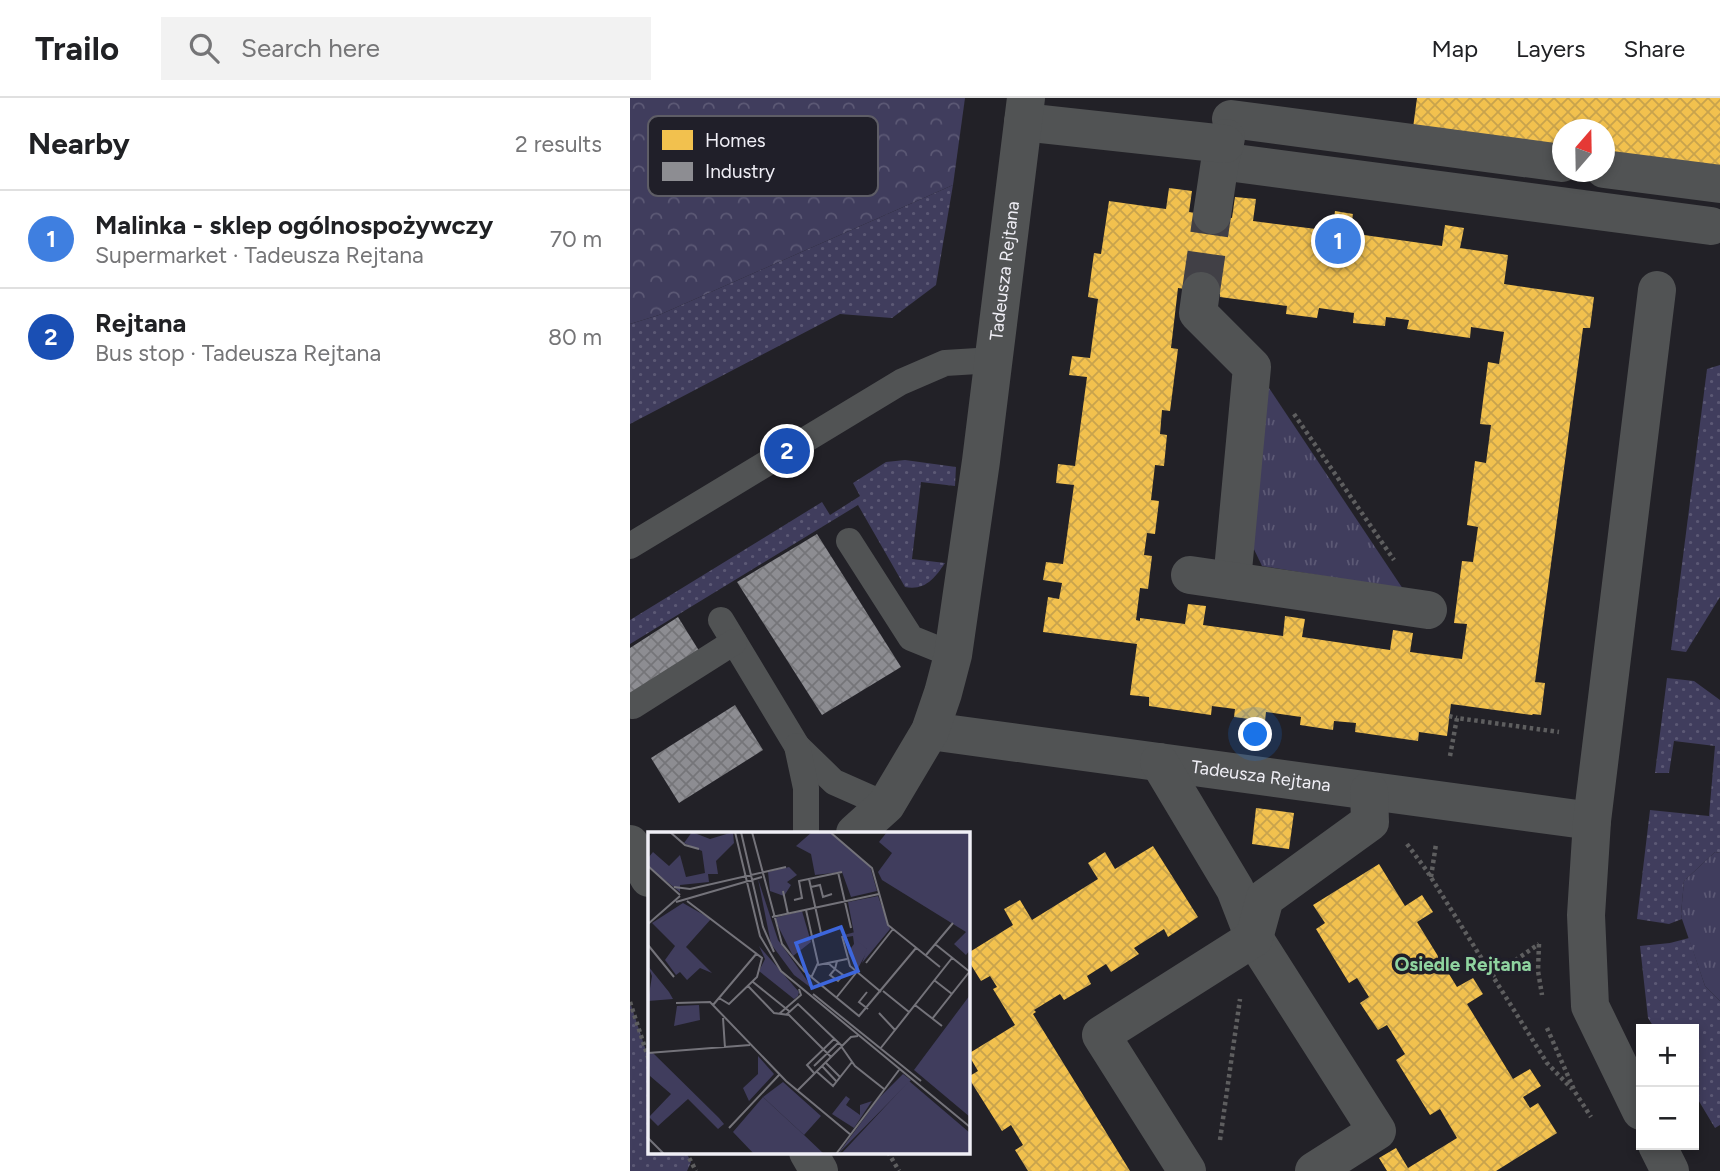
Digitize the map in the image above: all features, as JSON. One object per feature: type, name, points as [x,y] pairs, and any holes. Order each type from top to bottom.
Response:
[{"type":"street","points":[[1025,110],[1552,162]]},
{"type":"street","name":"Tadeusza Rejtana","points":[[856,832],[886,806],[930,731],[953,655],[1025,110]]},
{"type":"street","points":[[1212,215],[1228,131]]},
{"type":"street","points":[[1228,131],[1711,226]]},
{"type":"street","points":[[1615,170],[1720,184]]},
{"type":"street","points":[[1636,1101],[1590,1006],[1586,915],[1592,821],[1657,290]]},
{"type":"street","points":[[1201,291],[1198,313],[1252,367],[1232,581]]},
{"type":"street","points":[[1190,575],[1429,610]]},
{"type":"street","name":"Tadeusza Rejtana","points":[[930,731],[1159,762],[1369,806],[1592,821]]},
{"type":"street","points":[[1159,762],[1235,889],[1251,941],[1377,1131],[1314,1171]]},
{"type":"street","points":[[1187,1171],[1101,1035],[1251,941],[1265,898],[1369,806]]},
{"type":"street","points":[[630,844],[648,876]]},
{"type":"street","points":[[1660,1150],[1670,1171]]},
{"type":"street","points":[[809,1154],[819,1171]]},
{"type":"lane","points":[[630,546],[901,382],[945,363],[994,360]]},
{"type":"lane","points":[[849,541],[911,638],[953,655]]},
{"type":"lane","points":[[633,706],[727,631],[797,746],[834,782],[886,806]]},
{"type":"lane","points":[[797,746],[806,788],[806,832]]},
{"type":"path","points":[[1252,367],[1266,374],[1429,610]]},
{"type":"path","points":[[1449,716],[1457,718]]},
{"type":"path","points":[[1369,806],[1388,829],[1409,846],[1547,1063],[1575,1092]]},
{"type":"path","points":[[1220,1144],[1251,941]]},
{"type":"path","points":[[1492,976],[1539,944]]},
{"type":"path","points":[[630,1002],[648,1057]]},
{"type":"path","points":[[687,1154],[696,1171]]},
{"type":"path","points":[[889,1154],[899,1171]]},
{"type":"green space","points":[[630,98],[965,98],[953,185],[659,315],[630,324]]},
{"type":"green space","points":[[953,185],[936,285],[892,318],[840,314],[630,424],[630,324],[659,315]]},
{"type":"green space","points":[[1720,365],[1720,597],[1686,652],[1671,650],[1707,369]]},
{"type":"green space","points":[[1267,385],[1403,589],[1262,566],[1250,541]]},
{"type":"green space","points":[[905,460],[956,467],[955,486],[921,482],[912,559],[945,563],[929,582],[918,587],[905,587],[858,505],[630,644],[630,620],[822,502],[830,515],[860,496],[853,483],[886,462]]},
{"type":"green space","points":[[1667,678],[1694,681],[1720,700],[1720,853],[1715,852],[1684,881],[1682,919],[1669,924],[1637,919],[1650,810],[1709,816],[1715,746],[1674,741],[1669,773],[1655,773]]},
{"type":"green space","points":[[1715,852],[1720,853],[1720,1001],[1705,986],[1681,914],[1684,881]]},
{"type":"green space","points":[[1689,938],[1705,986],[1720,1001],[1720,1125],[1715,1128],[1699,1101],[1699,1024],[1652,1024],[1648,1018],[1640,946]]},
{"type":"green space","points":[[630,1002],[648,1057],[648,1154],[687,1154],[691,1162],[687,1171],[630,1171]]},
{"type":"building: Homes","points":[[1417,98],[1720,98],[1720,168],[1615,154],[1615,119],[1552,119],[1552,146],[1413,128]]},
{"type":"building: Homes","points":[[1169,188],[1192,191],[1189,212],[1232,218],[1235,197],[1256,199],[1253,221],[1332,231],[1335,211],[1353,214],[1350,233],[1442,246],[1445,225],[1464,228],[1460,248],[1508,255],[1504,284],[1594,297],[1590,328],[1583,328],[1535,682],[1545,683],[1541,715],[1451,704],[1447,736],[1419,732],[1418,741],[1355,732],[1356,723],[1334,721],[1333,730],[1300,725],[1301,717],[1266,712],[1265,721],[1234,717],[1235,709],[1212,706],[1211,715],[1149,706],[1149,697],[1130,695],[1137,644],[1043,632],[1048,597],[1059,599],[1062,583],[1043,580],[1046,562],[1063,564],[1074,485],[1056,483],[1058,464],[1075,466],[1087,377],[1069,375],[1072,356],[1090,358],[1098,299],[1088,297],[1094,253],[1101,254],[1109,201],[1166,209]],"holes":[[[1178,288],[1220,294],[1220,297],[1287,306],[1286,314],[1317,318],[1319,308],[1354,313],[1353,323],[1385,326],[1386,317],[1409,320],[1407,329],[1470,338],[1471,327],[1504,332],[1499,364],[1488,362],[1480,424],[1491,425],[1486,463],[1475,461],[1467,525],[1478,527],[1473,562],[1462,561],[1454,623],[1467,624],[1462,659],[1410,652],[1413,633],[1393,630],[1390,650],[1302,637],[1305,619],[1285,616],[1283,636],[1203,625],[1206,606],[1188,604],[1185,624],[1140,618],[1140,621],[1136,620],[1140,588],[1148,589],[1152,556],[1144,555],[1147,533],[1155,534],[1159,501],[1151,500],[1155,465],[1164,466],[1167,435],[1160,434],[1162,410],[1170,411],[1178,349],[1171,348]]]},
{"type":"building: Homes","points":[[1256,808],[1294,813],[1289,849],[1252,844]]},
{"type":"building: Homes","points":[[1153,846],[1198,917],[1168,937],[1164,929],[1134,948],[1139,954],[1111,972],[1106,964],[1087,976],[1091,984],[1064,1000],[1060,994],[1034,1010],[1036,1012],[1033,1014],[1130,1171],[1028,1171],[1015,1150],[1023,1145],[1011,1125],[1002,1131],[970,1080],[970,1076],[978,1071],[970,1053],[1015,1025],[993,989],[997,987],[990,976],[981,981],[970,963],[970,952],[1013,925],[1004,909],[1020,900],[1032,920],[1098,879],[1088,863],[1105,852],[1115,869]]},
{"type":"building: Homes","points":[[1379,864],[1405,906],[1422,895],[1433,912],[1417,922],[1457,987],[1473,978],[1483,994],[1467,1004],[1513,1079],[1530,1069],[1541,1086],[1523,1097],[1530,1108],[1538,1103],[1557,1133],[1496,1171],[1387,1171],[1379,1158],[1396,1148],[1408,1168],[1457,1138],[1440,1109],[1430,1115],[1396,1060],[1405,1054],[1387,1025],[1378,1030],[1360,1003],[1369,997],[1357,978],[1349,983],[1316,929],[1325,923],[1313,905]]},
{"type":"building: Industry","points":[[817,534],[901,667],[822,715],[737,582]]},
{"type":"building: Industry","points":[[678,617],[706,662],[630,709],[630,648]]},
{"type":"building: Industry","points":[[735,705],[763,750],[679,803],[651,758]]},
{"type":"tunnel","points":[[1201,291],[1212,215]]},
{"type":"place","name":"Malinka - sklep ogólnospożywczy","points":[[1338,241]]},
{"type":"place","name":"Rejtana","points":[[787,451]]},
{"type":"district","name":"Osiedle Rejtana","points":[[1463,964]]}]
